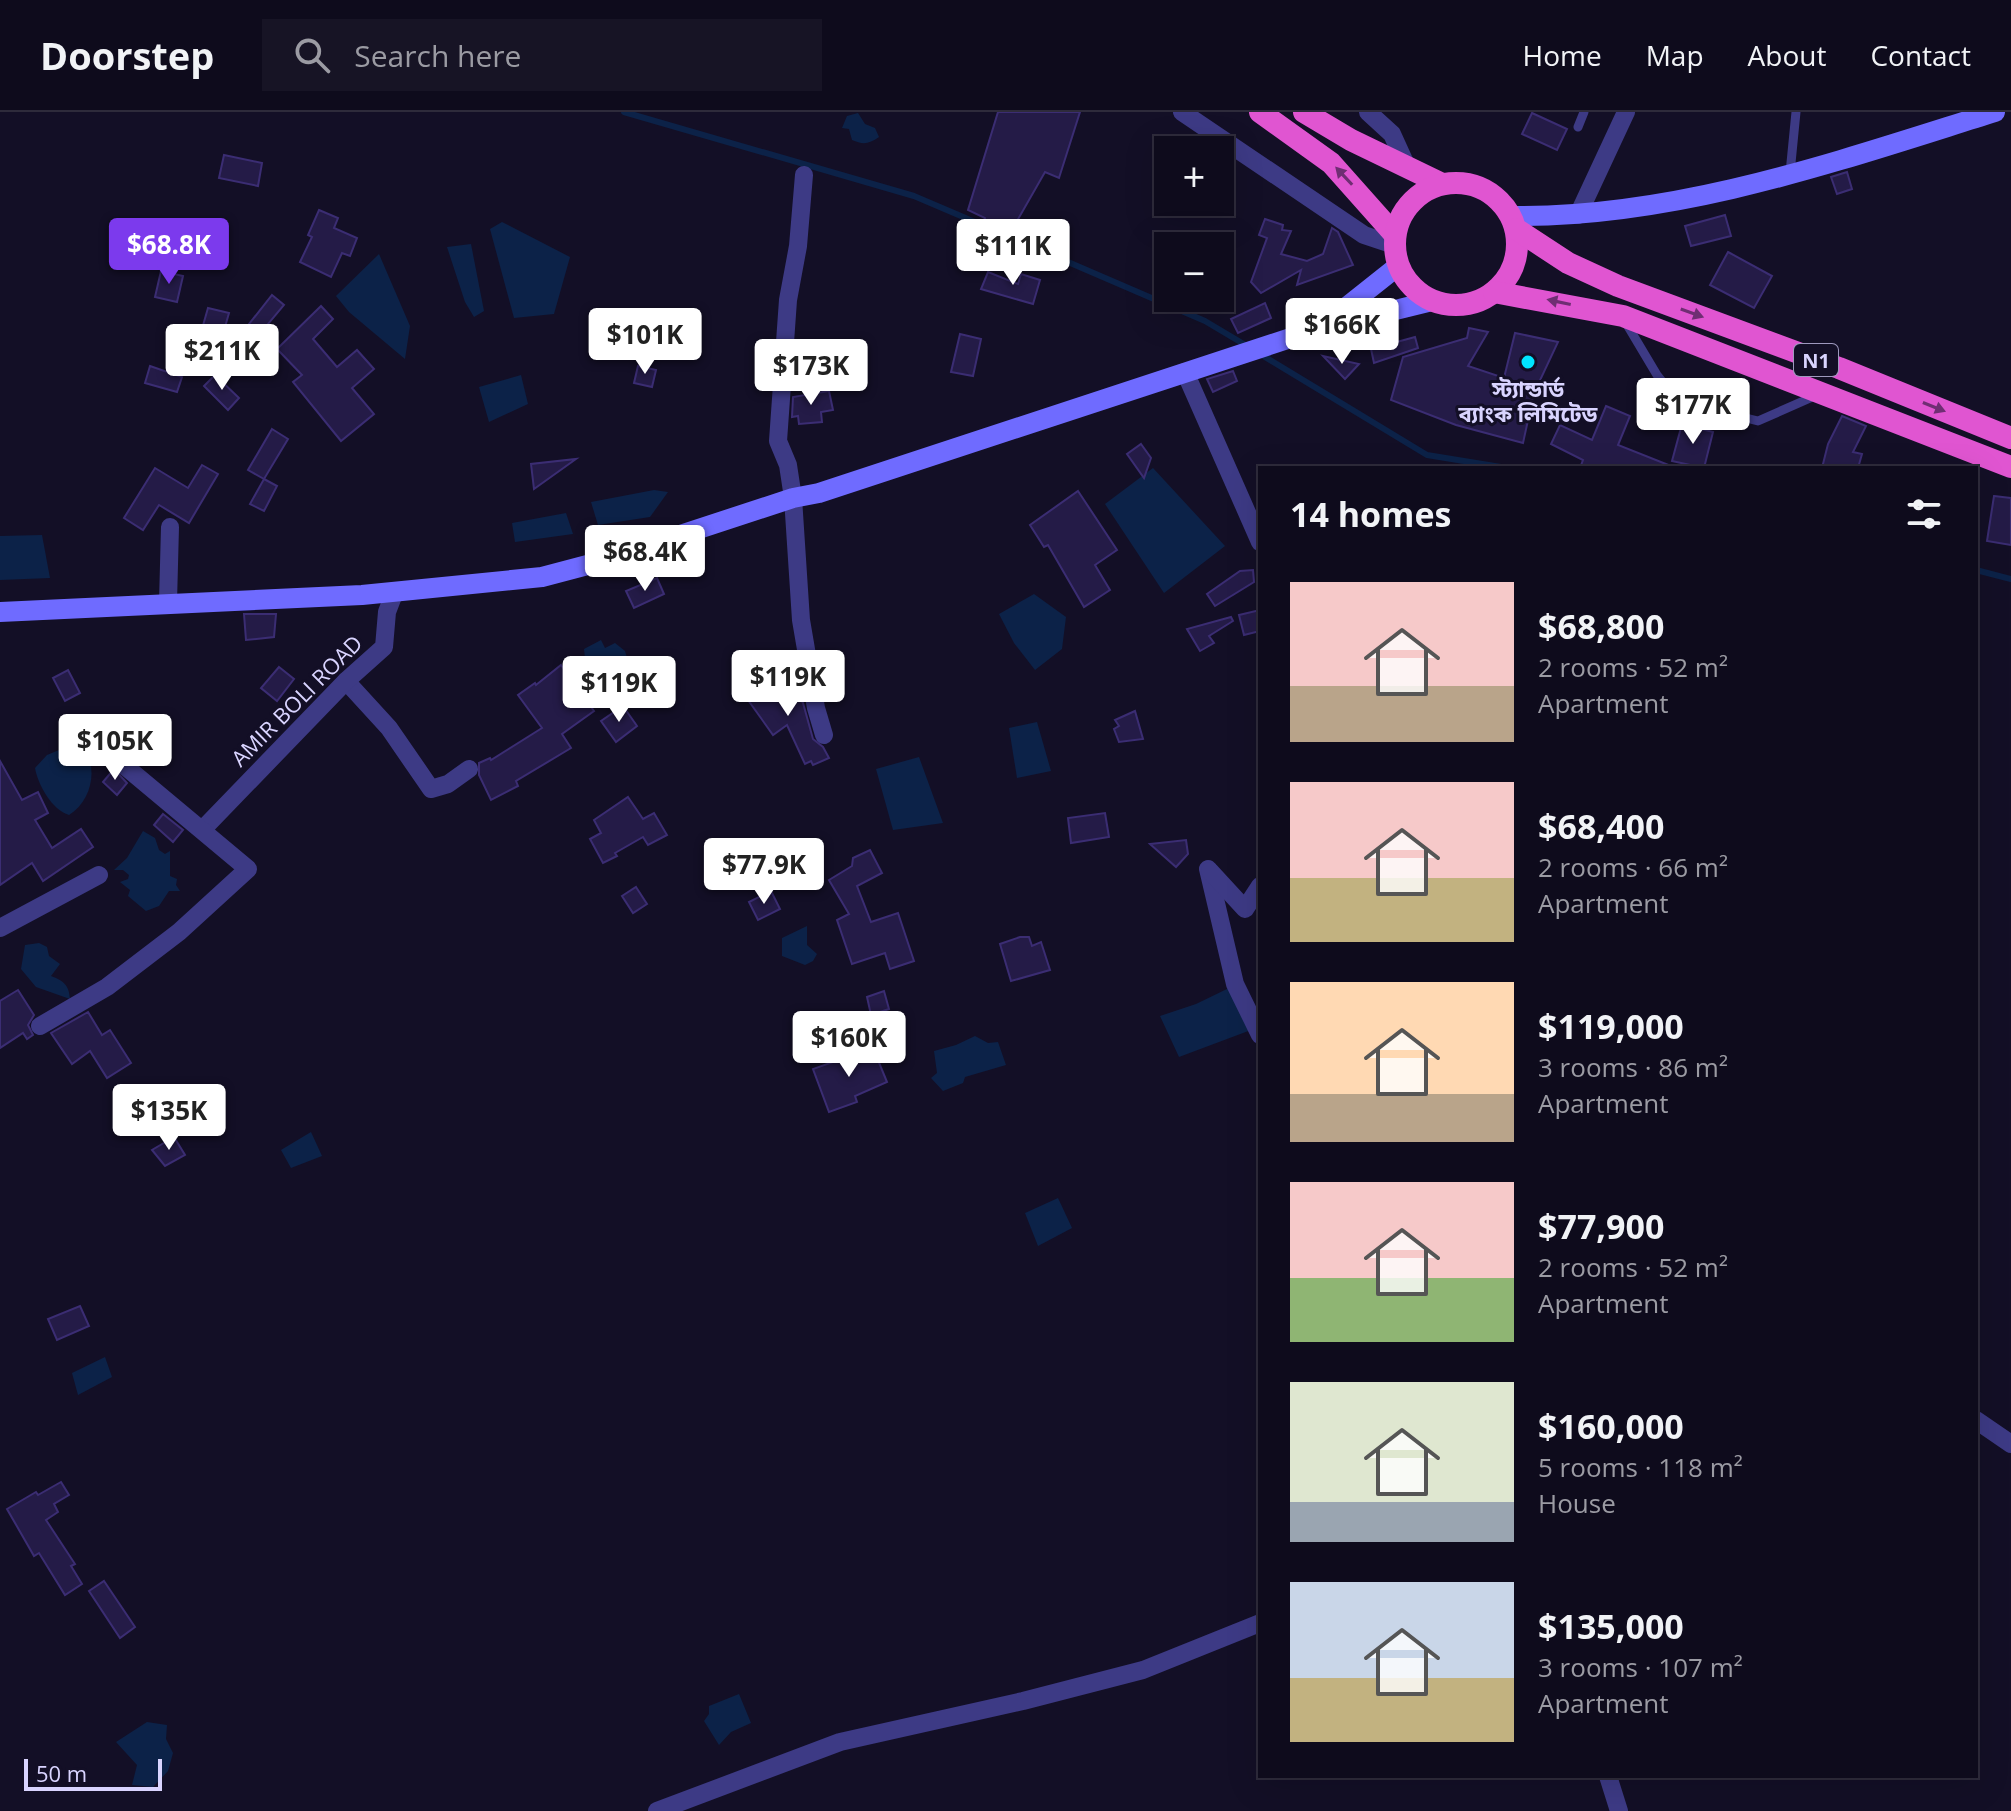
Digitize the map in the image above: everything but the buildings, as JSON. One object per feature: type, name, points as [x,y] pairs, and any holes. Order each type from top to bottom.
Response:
[{"type":"highway","name":"N1","points":[[1304,112],[1351,140],[1442,184],[1463,183],[1482,188],[1499,200],[1513,222],[1568,263],[1618,286],[1839,368],[2011,438]]},
{"type":"highway","points":[[1268,117],[1331,163],[1396,248],[1411,286],[1432,301]]},
{"type":"highway","points":[[1396,248],[1404,212],[1420,195],[1442,184]]},
{"type":"highway","points":[[1494,292],[1510,274],[1517,252],[1513,222]]},
{"type":"highway","name":"N1","points":[[1432,301],[1464,304],[1494,292],[1623,316],[2011,467]]},
{"type":"main road","points":[[1513,222],[1617,211],[1790,176],[1995,112]]},
{"type":"main road","points":[[1318,329],[1396,248]]},
{"type":"main road","points":[[0,612],[395,591],[542,577],[793,498],[819,493],[1318,329],[1432,301]]},
{"type":"street","points":[[1182,112],[1364,235],[1396,248]]},
{"type":"street","points":[[1368,112],[1392,134],[1407,167]]},
{"type":"street","points":[[1578,215],[1626,112]]},
{"type":"street","points":[[804,175],[779,388],[778,441],[788,465],[801,620],[816,708],[824,735]]},
{"type":"street","points":[[1185,372],[1258,537]]},
{"type":"street","points":[[168,602],[170,527]]},
{"type":"street","name":"AMIR BOLI ROAD","points":[[203,829],[346,681],[384,647],[387,612],[395,591]]},
{"type":"street","points":[[346,681],[389,728],[431,789],[448,784],[469,769]]},
{"type":"street","points":[[40,1026],[119,978],[179,932],[248,869],[126,767]]},
{"type":"street","points":[[1258,889],[1245,909],[1208,869],[1235,984],[1258,1031]]},
{"type":"street","points":[[0,928],[99,875]]},
{"type":"street","points":[[1978,1421],[2011,1444]]},
{"type":"street","points":[[657,1811],[840,1742],[1023,1701],[1143,1670],[1258,1624]]},
{"type":"street","points":[[1609,1778],[1619,1811]]},
{"type":"lane","points":[[1578,127],[1584,112]]},
{"type":"lane","points":[[1790,176],[1796,112]]},
{"type":"lane","points":[[1623,316],[1657,375],[1678,401],[1758,421],[1823,392]]},
{"type":"water","points":[[858,113],[865,124],[875,128],[879,137],[866,143],[852,140],[849,129],[842,128],[847,116]]},
{"type":"water","points":[[502,222],[570,257],[554,314],[514,318],[490,229]]},
{"type":"water","points":[[471,244],[484,311],[474,317],[465,302],[447,247]]},
{"type":"water","points":[[379,254],[410,326],[405,359],[349,312],[336,296]]},
{"type":"water","points":[[521,375],[528,404],[489,422],[479,387]]},
{"type":"water","points":[[1153,468],[1225,546],[1164,593],[1105,504]]},
{"type":"water","points":[[654,490],[668,492],[650,517],[598,525],[591,502]]},
{"type":"water","points":[[566,513],[573,534],[515,542],[512,523]]},
{"type":"water","points":[[42,535],[50,578],[0,580],[0,536]]},
{"type":"water","points":[[1034,594],[1066,617],[1062,649],[1035,670],[1014,643],[999,614]]},
{"type":"water","points":[[601,640],[605,648],[615,643],[625,651],[631,671],[619,668],[611,673],[601,670],[587,676],[584,649]]},
{"type":"water","points":[[1037,722],[1051,771],[1017,778],[1009,728]]},
{"type":"water","points":[[71,745],[85,749],[91,776],[83,802],[69,815],[57,808],[47,796],[35,768],[47,755]]},
{"type":"water","points":[[919,757],[943,823],[893,830],[876,769]]},
{"type":"water","points":[[143,831],[155,838],[159,850],[165,854],[170,851],[170,876],[177,879],[176,885],[180,891],[169,891],[159,906],[146,911],[128,896],[130,890],[120,882],[128,879],[129,875],[123,870],[114,870],[127,858]]},
{"type":"water","points":[[807,926],[807,945],[817,954],[813,961],[805,965],[782,956],[782,938]]},
{"type":"water","points":[[39,943],[47,947],[49,956],[60,964],[51,976],[65,984],[70,999],[36,987],[21,969],[25,945]]},
{"type":"water","points":[[1229,988],[1251,1030],[1179,1057],[1160,1016],[1196,1004]]},
{"type":"water","points":[[839,1013],[849,1014],[853,1037],[849,1041],[841,1041],[836,1054],[826,1045],[818,1018],[834,1020]]},
{"type":"water","points":[[975,1036],[988,1043],[998,1042],[1006,1065],[965,1077],[963,1083],[943,1091],[931,1078],[937,1073],[934,1051]]},
{"type":"water","points":[[311,1132],[322,1156],[291,1168],[281,1150]]},
{"type":"water","points":[[1058,1198],[1072,1228],[1038,1246],[1025,1213]]},
{"type":"water","points":[[105,1357],[112,1377],[78,1395],[72,1373]]},
{"type":"water","points":[[739,1694],[751,1723],[731,1732],[719,1745],[704,1721],[709,1714],[709,1706]]},
{"type":"water","points":[[147,1722],[167,1725],[166,1739],[173,1753],[168,1771],[153,1787],[132,1785],[137,1765],[116,1742]]},
{"type":"waterway","points":[[624,112],[914,196],[989,228]]},
{"type":"waterway","points":[[1003,234],[1205,321],[1247,346]]},
{"type":"waterway","points":[[1260,354],[1427,455],[1495,466]]},
{"type":"waterway","points":[[1978,571],[2011,579]]},
{"type":"place","name":"স্ট্যান্ডার্ড ব্যাংক লিমিটেড","points":[[1528,362]]}]
